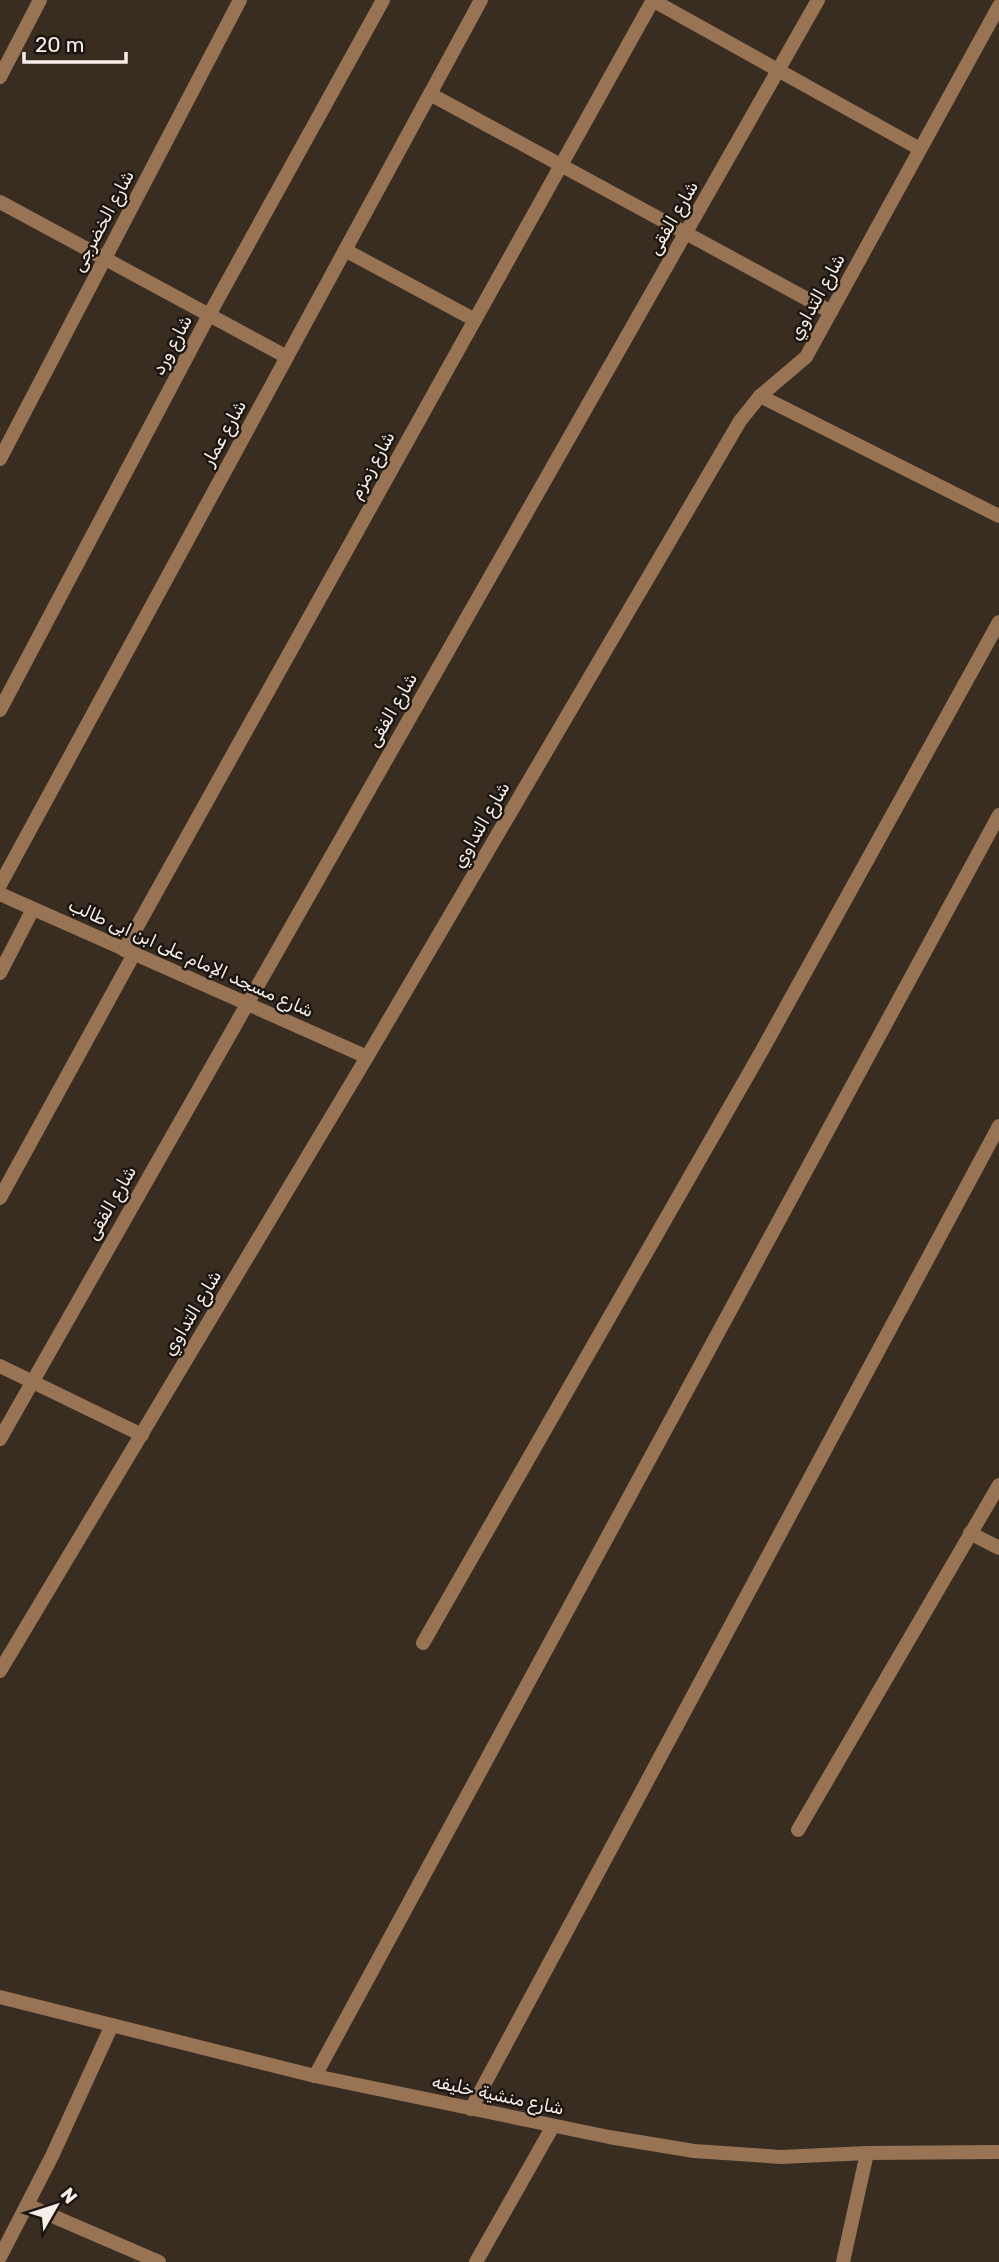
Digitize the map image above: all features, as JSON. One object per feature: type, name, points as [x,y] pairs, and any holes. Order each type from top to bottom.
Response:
[{"type":"street","points":[[0,77],[40,0]]},
{"type":"street","name":"شارع الخضرجى","points":[[0,459],[240,0]]},
{"type":"street","name":"شارع ورد","points":[[0,710],[209,315],[383,0]]},
{"type":"street","name":"شارع عمار","points":[[0,885],[481,0]]},
{"type":"street","points":[[653,0],[920,149]]},
{"type":"street","name":"شارع زمزم","points":[[0,1198],[129,952],[653,0]]},
{"type":"street","name":"شارع الفقى","points":[[0,1439],[818,0]]},
{"type":"street","name":"شارع التداوي","points":[[0,1671],[367,1057],[740,421],[760,396],[806,357],[999,6]]},
{"type":"street","points":[[430,94],[831,312]]},
{"type":"street","points":[[0,202],[287,357]]},
{"type":"street","points":[[345,250],[475,320]]},
{"type":"street","points":[[760,396],[999,516]]},
{"type":"street","points":[[423,1643],[760,1054],[999,622]]},
{"type":"street","points":[[315,2076],[999,816]]},
{"type":"street","name":"شارع مسجد الإمام على ابن ابى طالب","points":[[0,894],[367,1057]]},
{"type":"street","points":[[0,973],[33,909]]},
{"type":"street","points":[[471,2109],[999,1126]]},
{"type":"street","points":[[0,1366],[142,1435]]},
{"type":"street","points":[[798,1830],[999,1485]]},
{"type":"street","points":[[970,1533],[999,1548]]},
{"type":"street","name":"شارع منشية خليفه","points":[[0,1997],[315,2076],[553,2126],[694,2151],[780,2157],[999,2152]]},
{"type":"street","points":[[0,2258],[52,2156],[112,2025]]},
{"type":"street","points":[[475,2262],[553,2126]]},
{"type":"street","points":[[843,2262],[867,2153]]},
{"type":"street","points":[[27,2205],[159,2262]]}]
